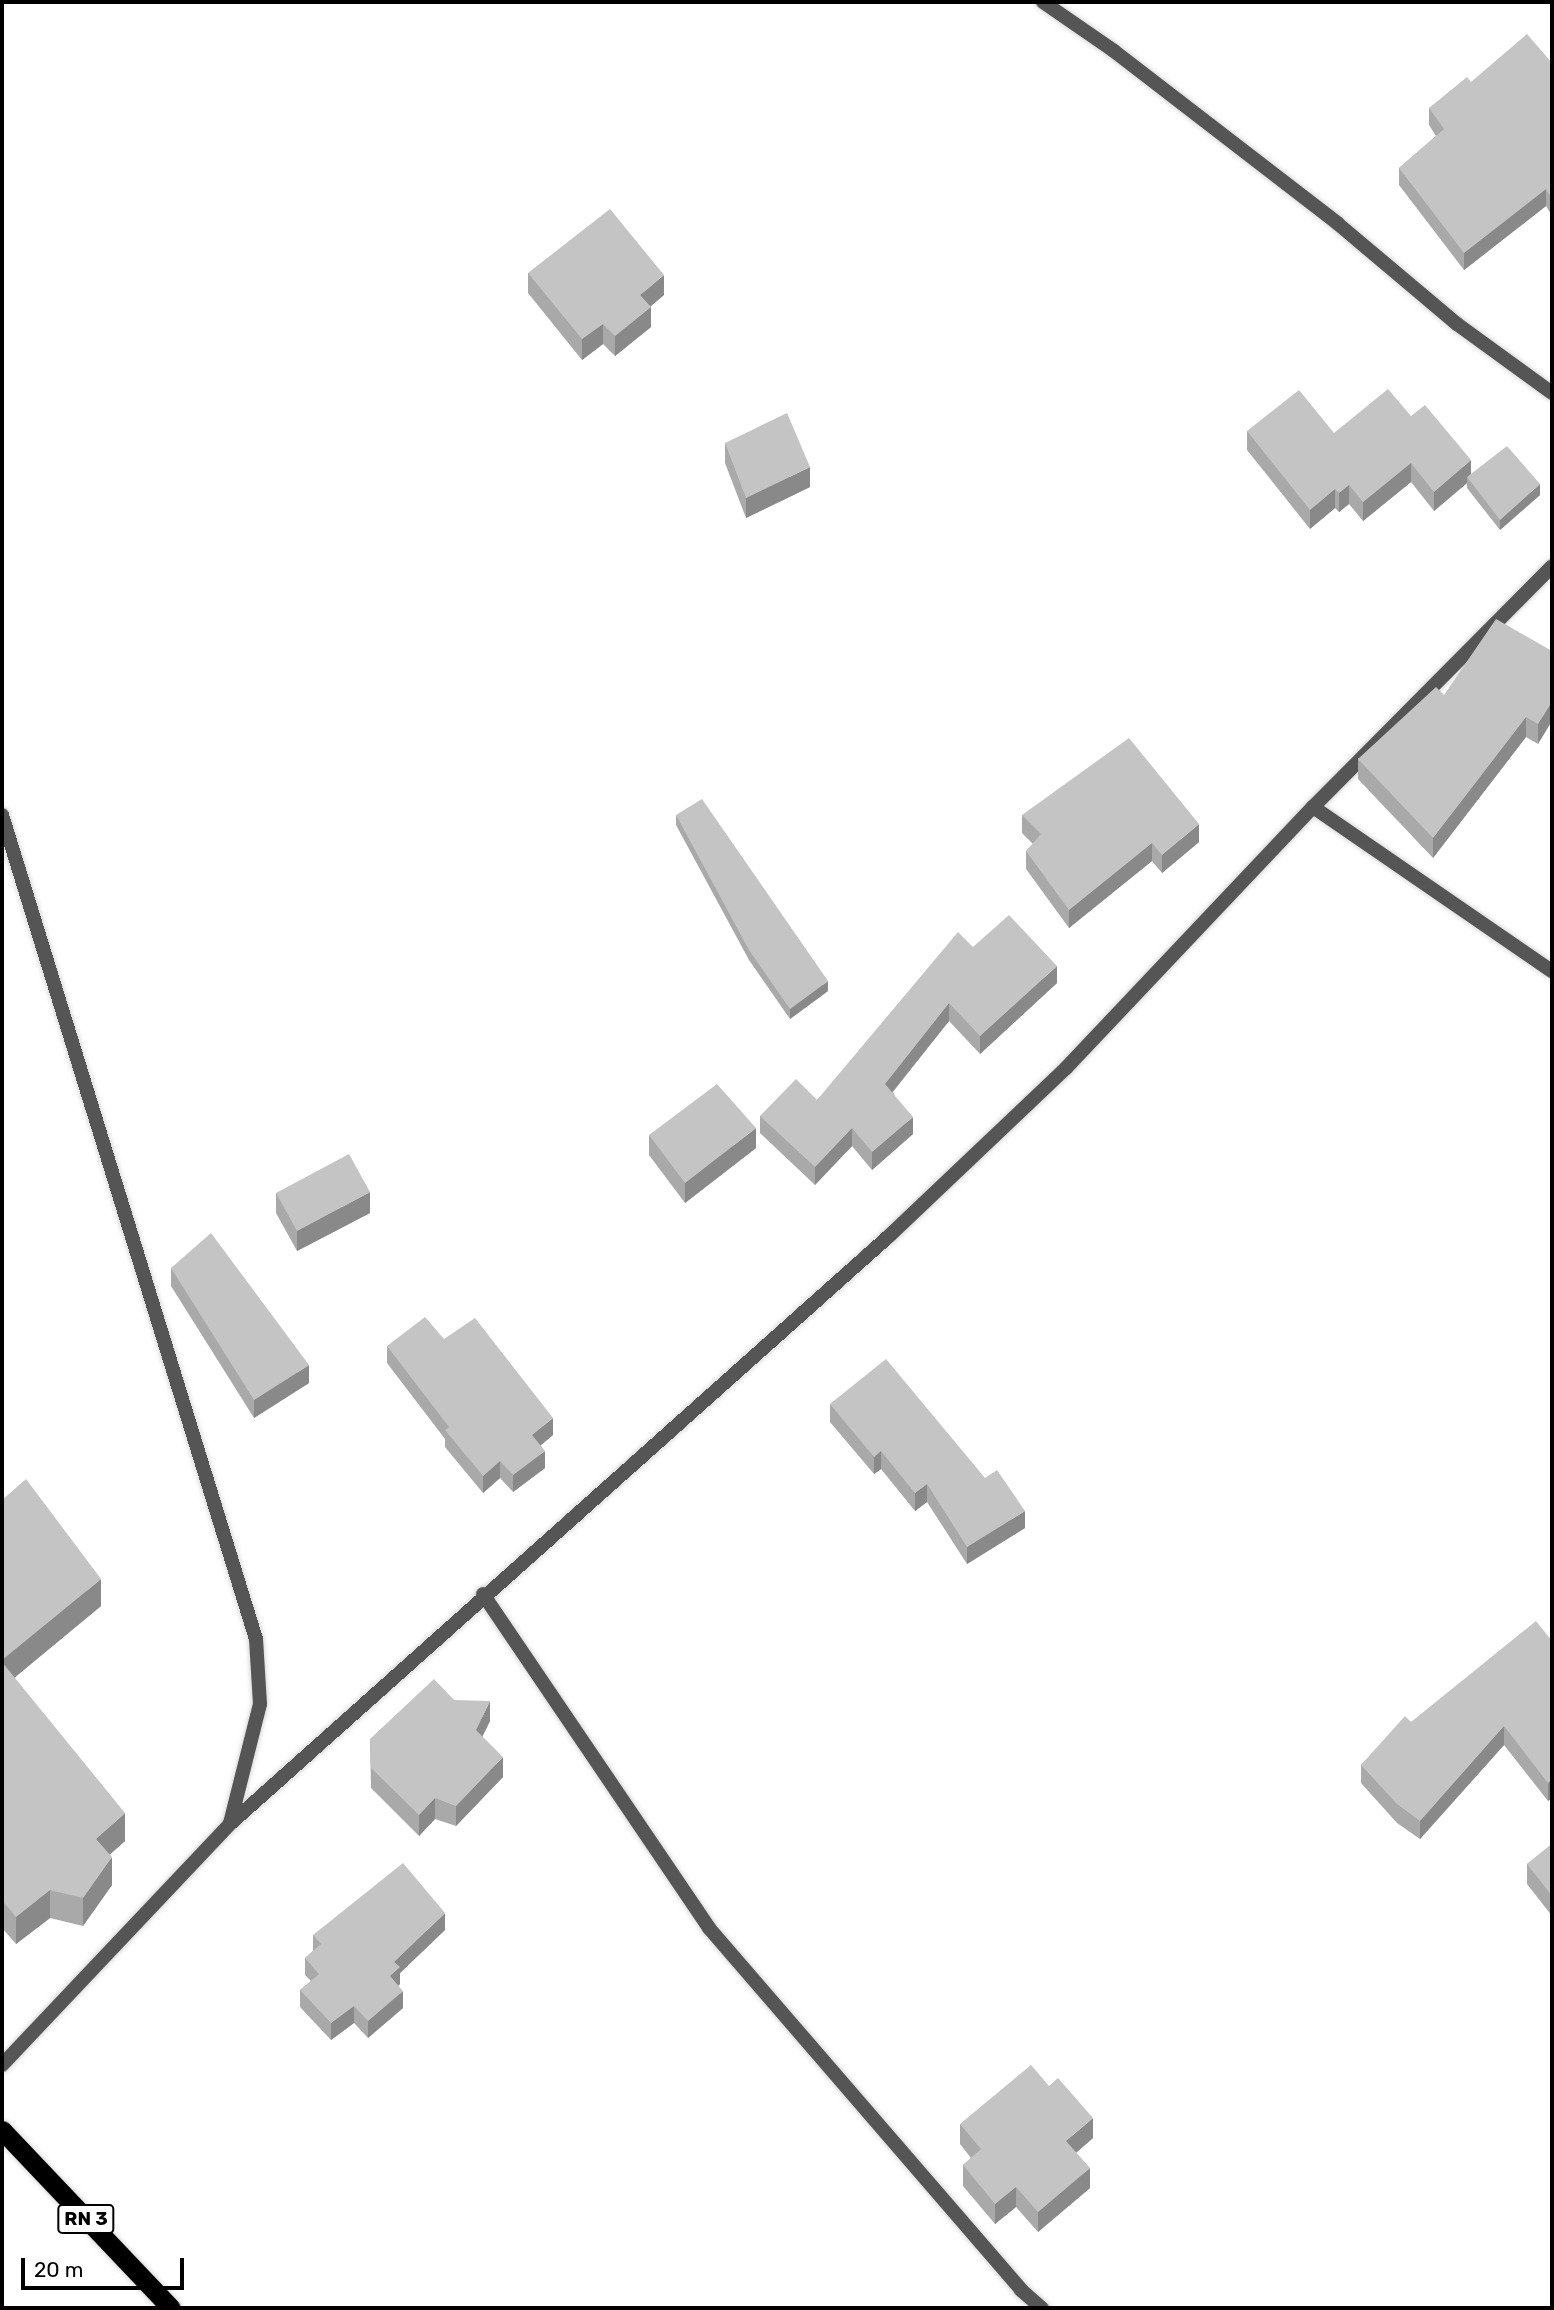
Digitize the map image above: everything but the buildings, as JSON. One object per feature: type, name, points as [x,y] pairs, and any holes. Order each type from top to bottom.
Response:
[{"type":"highway","name":"RN 3","points":[[2,2130],[171,2308]]},
{"type":"street","points":[[1043,2],[1114,51],[1337,223],[1457,324],[1552,393]]},
{"type":"street","points":[[2,2065],[230,1825],[483,1594],[890,1236],[1066,1068],[1313,807],[1552,566]]},
{"type":"street","points":[[1313,807],[1552,971]]},
{"type":"street","points":[[2,815],[256,1639],[260,1704],[230,1825]]},
{"type":"street","points":[[483,1594],[709,1928],[1021,2290],[1042,2308]]}]
